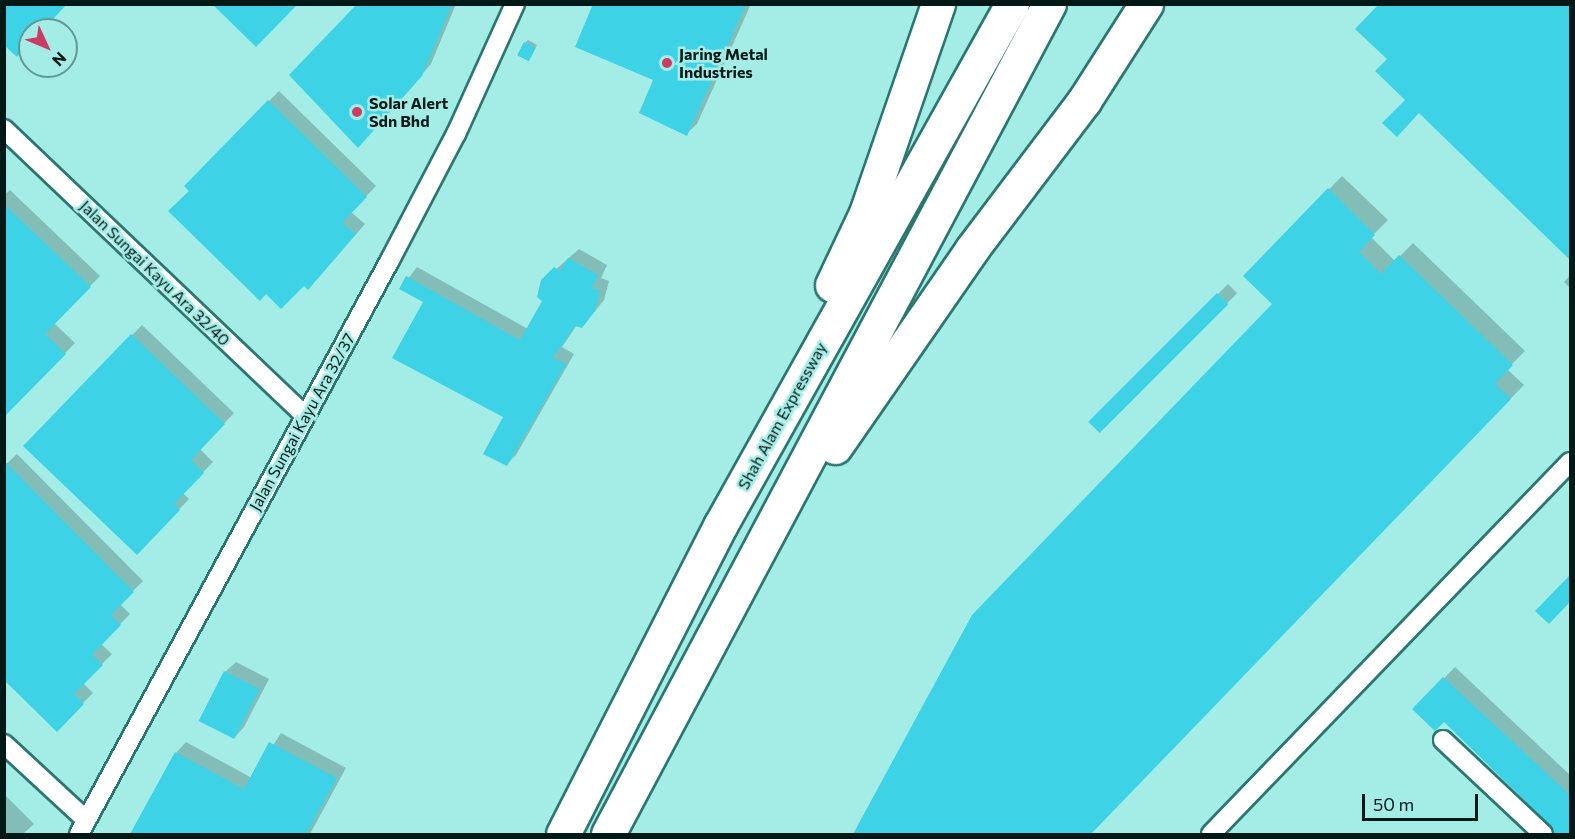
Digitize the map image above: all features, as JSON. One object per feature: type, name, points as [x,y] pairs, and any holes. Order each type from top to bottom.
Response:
[{"type":"highway","points":[[720,526],[866,213],[938,4]]},
{"type":"highway","name":"Shah Alam Expressway","points":[[563,834],[720,526],[1012,4]]},
{"type":"highway","points":[[608,834],[1049,4]]},
{"type":"highway","points":[[740,588],[972,249],[1084,101],[1146,4]]},
{"type":"street","name":"Jalan Sungai Kayu Ara 32/37","points":[[82,827],[456,134],[515,4]]},
{"type":"street","name":"Jalan Sungai Kayu Ara 32/40","points":[[4,129],[305,416]]},
{"type":"street","points":[[1211,834],[1570,462]]},
{"type":"street","points":[[1443,740],[1544,834]]},
{"type":"street","points":[[4,744],[82,827]]},
{"type":"building","points":[[4,4],[67,4],[54,18],[18,18],[17,57],[4,45]]},
{"type":"building","points":[[212,4],[298,4],[256,47]]},
{"type":"building","name":"Solar Alert Sdn Bhd","points":[[357,4],[452,4],[422,76],[358,148],[289,75]]},
{"type":"building","name":"Jaring Metal Industries","points":[[593,4],[746,4],[687,136],[639,113],[653,80],[575,47]]},
{"type":"building","points":[[1379,4],[1570,4],[1570,260],[1419,113],[1397,137],[1382,123],[1405,100],[1375,71],[1387,59],[1355,29]]},
{"type":"building","points":[[524,42],[536,48],[529,61],[517,55]]},
{"type":"building","points":[[268,100],[367,197],[342,223],[356,234],[308,290],[304,286],[281,309],[266,294],[260,301],[168,211],[189,191],[184,186]]},
{"type":"building","points":[[1328,188],[1375,235],[1359,252],[1381,274],[1399,255],[1513,365],[1495,384],[1511,399],[1091,834],[853,834],[972,615],[1272,304],[1243,276]]},
{"type":"building","points":[[4,204],[91,287],[45,334],[66,354],[4,417]]},
{"type":"building","points":[[568,258],[598,275],[592,288],[600,291],[595,311],[582,328],[575,326],[553,358],[566,364],[507,466],[483,454],[503,417],[392,358],[423,302],[399,289],[406,276],[520,340],[542,301],[537,297],[541,280],[554,267],[560,271]]},
{"type":"building","points":[[1217,293],[1228,304],[1100,433],[1088,422]]},
{"type":"building","points":[[131,334],[225,424],[191,460],[204,473],[174,504],[180,510],[137,555],[23,446]]},
{"type":"building","points":[[4,461],[134,592],[111,615],[121,625],[92,655],[103,665],[74,694],[84,704],[57,732],[4,680]]},
{"type":"building","points":[[1570,575],[1570,602],[1549,624],[1535,611]]},
{"type":"building","points":[[224,671],[260,689],[234,739],[199,721]]},
{"type":"building","points":[[1443,677],[1570,795],[1570,834],[1554,834],[1551,826],[1444,722],[1435,731],[1412,709]]},
{"type":"building","points":[[269,742],[337,778],[306,834],[130,834],[175,752],[244,789]]},
{"type":"place","name":"Jaring Metal Industries","points":[[667,63]]},
{"type":"place","name":"Solar Alert Sdn Bhd","points":[[357,112]]}]
